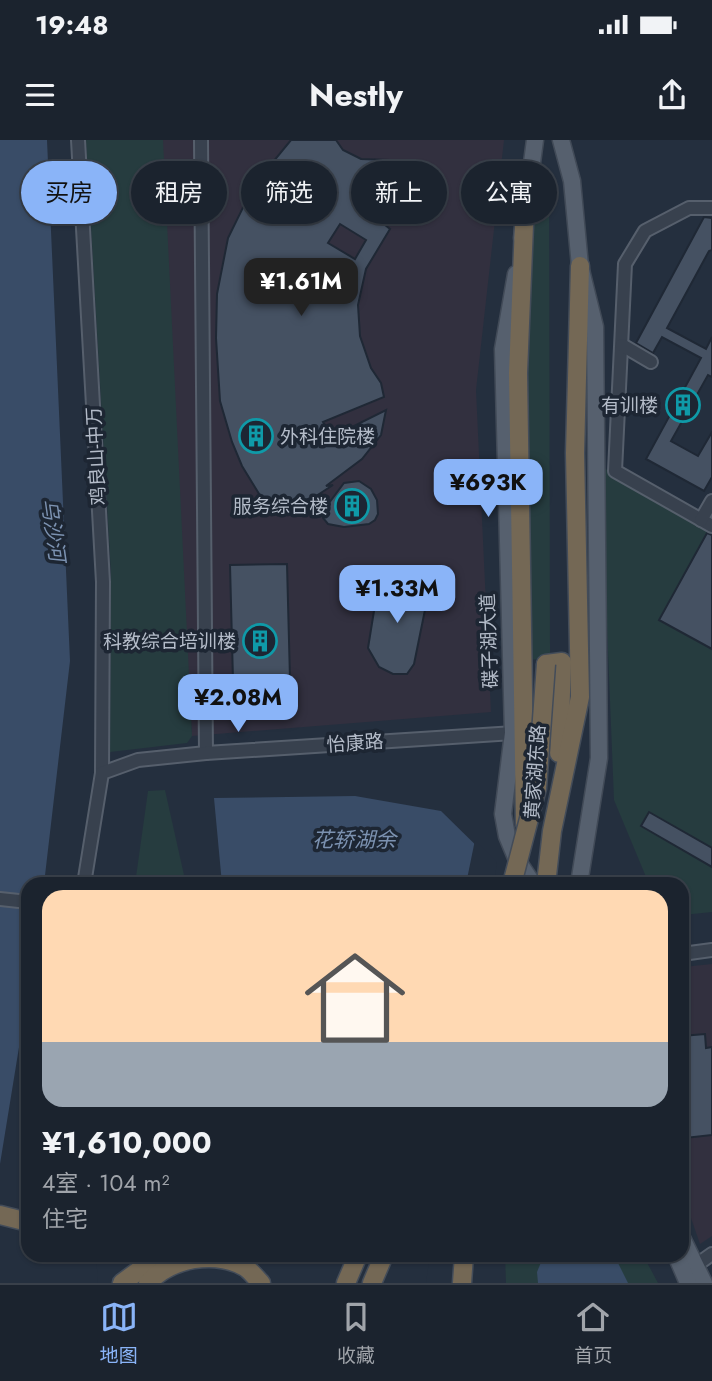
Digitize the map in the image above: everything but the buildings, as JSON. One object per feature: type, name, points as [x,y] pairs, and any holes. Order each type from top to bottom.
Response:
[{"type":"highway","points":[[509,877],[525,842],[518,373],[524,225]]},
{"type":"highway","points":[[547,877],[552,831],[580,697],[575,453],[580,266]]},
{"type":"highway","name":"黄家湖东路","points":[[514,877],[537,788],[554,663],[560,738],[552,831],[537,877]]},
{"type":"highway","points":[[0,1215],[21,1220]]},
{"type":"highway","points":[[122,1283],[156,1262]]},
{"type":"highway","points":[[148,1283],[178,1262]]},
{"type":"highway","points":[[225,1262],[245,1268],[261,1283]]},
{"type":"highway","points":[[346,1283],[355,1262]]},
{"type":"highway","points":[[372,1283],[381,1262]]},
{"type":"highway","points":[[462,1283],[464,1262]]},
{"type":"main road","name":"碟子湖大道","points":[[530,877],[517,860],[507,836],[503,814],[513,733],[503,349],[535,140]]},
{"type":"main road","points":[[561,140],[572,181],[580,266],[595,327],[599,758],[580,877]]},
{"type":"main road","points":[[689,1253],[704,1283]]},
{"type":"main road","points":[[679,1262],[688,1283]]},
{"type":"street","name":"鸡良山-中万","points":[[78,140],[103,582],[102,773]]},
{"type":"street","points":[[201,140],[206,753]]},
{"type":"street","points":[[712,208],[689,208],[645,231],[625,264],[615,471],[707,523],[712,501]]},
{"type":"street","points":[[622,345],[651,362]]},
{"type":"street","name":"怡康路","points":[[102,773],[138,760],[206,753],[513,733]]},
{"type":"street","points":[[85,877],[102,773]]},
{"type":"street","points":[[0,900],[21,902]]},
{"type":"street","points":[[689,953],[712,950]]},
{"type":"street","points":[[695,1266],[712,1254]]},
{"type":"shaded area","points":[[158,140],[504,140],[502,161],[461,161],[461,224],[495,224],[476,390],[491,712],[192,736],[166,398],[161,224],[227,224],[227,161],[159,161]]},
{"type":"shaded area","points":[[712,964],[712,1236],[700,1244],[689,1212],[689,966]]},
{"type":"green space","points":[[86,140],[163,140],[164,161],[131,161],[131,224],[167,224],[192,736],[187,743],[110,752],[111,574],[91,224],[117,224],[117,161],[87,161]]},
{"type":"green space","points":[[534,224],[549,224],[550,658],[529,660],[525,299]]},
{"type":"green space","points":[[604,468],[712,529],[712,912],[689,914],[689,877],[646,877],[614,800],[604,551]]},
{"type":"green space","points":[[165,790],[184,877],[136,877],[148,791]]},
{"type":"green space","points":[[505,1262],[647,1262],[658,1283],[506,1283]]},
{"type":"water","name":"乌沙河","points":[[0,140],[47,140],[48,161],[21,161],[21,224],[51,224],[70,661],[45,877],[21,877],[21,1035],[0,1164]]},
{"type":"water","name":"花轿湖余","points":[[355,796],[441,811],[494,863],[491,877],[221,877],[214,798]]},
{"type":"water","points":[[541,1262],[618,1262],[628,1283],[538,1283],[537,1272]]},
{"type":"pier","points":[[475,840],[497,862],[495,877],[467,877]]},
{"type":"pier","points":[[96,1262],[429,1262],[426,1283],[98,1283]]},
{"type":"place","name":"有训楼","points":[[683,405]]},
{"type":"place","name":"外科住院楼","points":[[256,436]]},
{"type":"place","name":"服务综合楼","points":[[352,506]]},
{"type":"place","name":"科教综合培训楼","points":[[260,641]]}]
